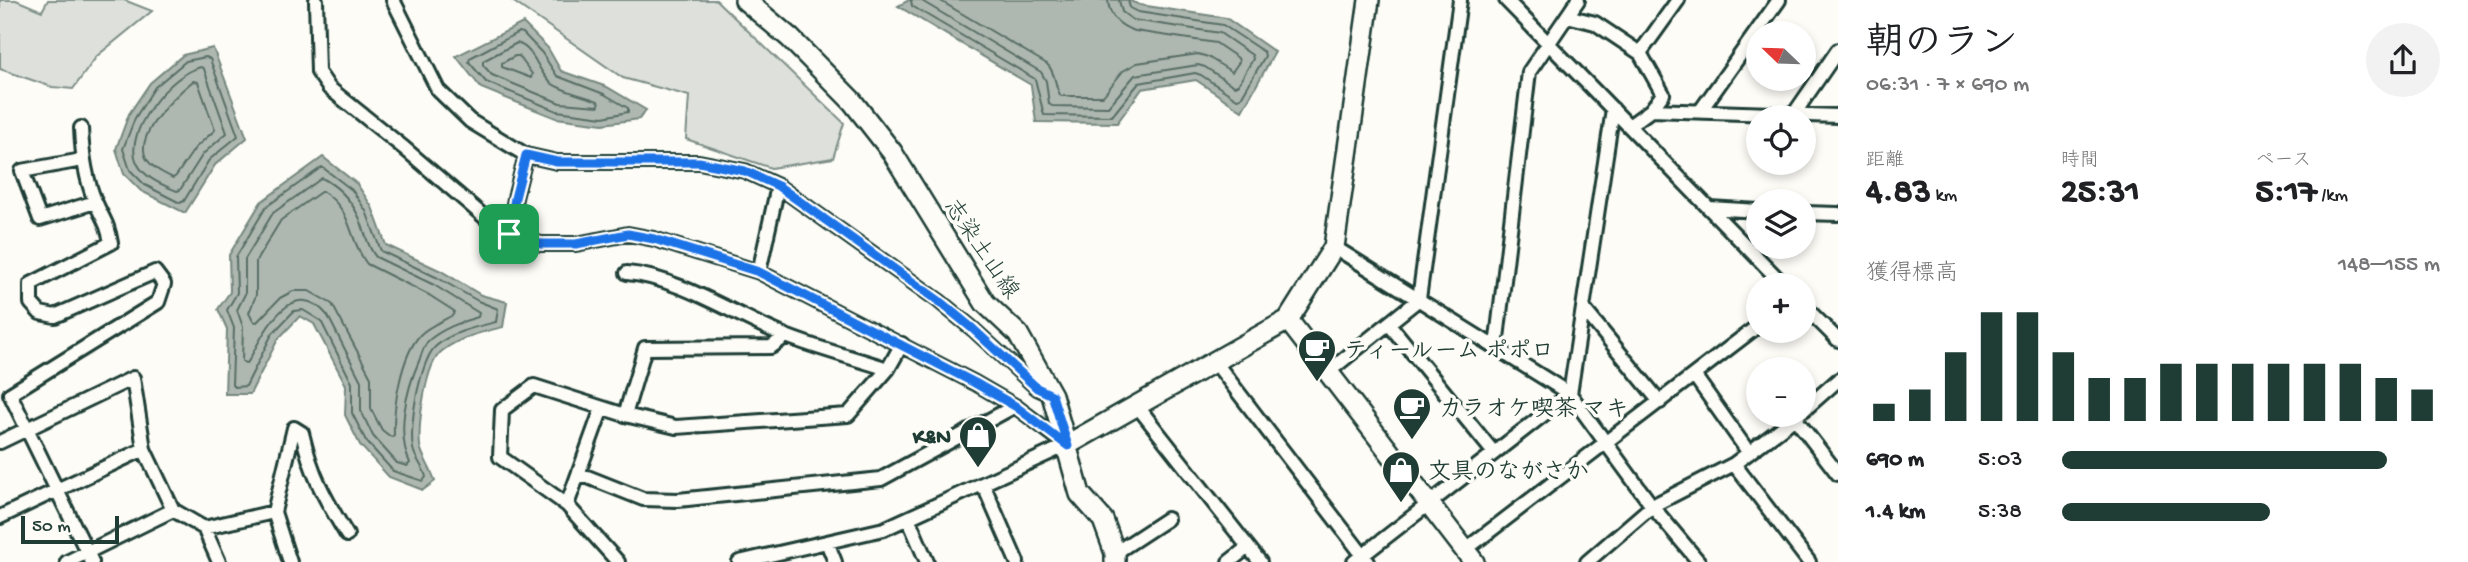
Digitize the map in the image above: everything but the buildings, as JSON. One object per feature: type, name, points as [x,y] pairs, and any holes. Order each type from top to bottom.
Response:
[{"type":"street","points":[[316,0],[318,72],[329,88],[495,226],[509,234],[541,244],[576,244],[628,234],[654,239],[759,272],[902,344],[1015,406],[1068,446]]},
{"type":"street","points":[[393,0],[438,90],[470,121],[526,155],[557,162],[699,162],[745,171],[778,186],[939,301],[1037,388],[1052,395]]},
{"type":"street","name":"志染土山線","points":[[745,0],[790,38],[852,101],[892,152],[985,303],[1018,334],[1052,395],[1080,494],[1103,520],[1115,558]]},
{"type":"street","points":[[743,562],[884,529],[1068,446],[1288,320],[1334,247],[1369,0]]},
{"type":"street","points":[[1328,372],[1419,299],[1460,0]]},
{"type":"street","points":[[1506,0],[1772,273]]},
{"type":"street","points":[[1496,347],[1529,72],[1578,0]]},
{"type":"street","points":[[1640,54],[1678,0]]},
{"type":"street","points":[[1701,110],[1779,0]]},
{"type":"street","points":[[1567,16],[1595,23],[1640,54],[1663,94],[1651,110],[1629,126]]},
{"type":"street","points":[[1800,105],[1838,50]]},
{"type":"street","points":[[1215,362],[1362,560],[1429,503],[1570,394],[1613,110]]},
{"type":"street","points":[[1651,110],[1746,112]]},
{"type":"street","points":[[1816,115],[1838,116]]},
{"type":"street","points":[[81,128],[82,160],[95,202],[108,224],[111,243],[31,284],[31,303],[40,313],[55,316],[155,272],[163,284],[158,302],[10,394],[89,557]]},
{"type":"street","points":[[509,234],[526,155]]},
{"type":"street","points":[[82,160],[22,171],[40,219],[95,202]]},
{"type":"street","points":[[759,272],[778,186]]},
{"type":"street","points":[[1709,208],[1746,210]]},
{"type":"street","points":[[1816,213],[1838,214]]},
{"type":"street","points":[[1334,247],[1570,394],[1652,506],[1699,562]]},
{"type":"street","points":[[627,273],[644,274],[786,336],[888,369]]},
{"type":"street","points":[[1583,308],[1660,402]]},
{"type":"street","points":[[1816,318],[1838,340]]},
{"type":"street","points":[[1288,320],[1470,556],[1606,444],[1746,335]]},
{"type":"street","points":[[1389,324],[1494,453]]},
{"type":"street","points":[[625,415],[645,348],[771,348],[786,336]]},
{"type":"street","points":[[618,562],[567,505],[500,457],[502,410],[534,386],[625,415],[676,427],[848,415],[888,369],[902,344]]},
{"type":"street","points":[[1694,375],[1749,453]]},
{"type":"street","points":[[0,442],[132,378],[144,449],[173,510],[204,528],[219,562]]},
{"type":"street","points":[[1816,399],[1838,380]]},
{"type":"street","points":[[580,474],[643,499],[678,500],[881,479],[1015,406]]},
{"type":"street","points":[[1138,407],[1260,562]]},
{"type":"street","points":[[567,505],[602,408]]},
{"type":"street","points":[[1591,561],[1652,506],[1734,464],[1782,427]]},
{"type":"street","points":[[1807,427],[1838,474]]},
{"type":"street","points":[[290,562],[274,512],[294,428],[302,433],[310,467],[347,535]]},
{"type":"street","points":[[0,517],[144,449]]},
{"type":"street","points":[[1734,464],[1809,562]]},
{"type":"street","points":[[983,484],[1017,562]]},
{"type":"street","points":[[67,562],[89,557],[173,510]]},
{"type":"street","points":[[204,528],[274,512]]},
{"type":"street","points":[[908,518],[927,562]]},
{"type":"street","points":[[1115,558],[1167,519]]},
{"type":"street","points":[[827,542],[835,562]]},
{"type":"street","points":[[1229,562],[1248,547]]},
{"type":"shaded area","points":[[0,0],[16,0],[42,11],[48,0],[124,0],[152,11],[97,56],[73,89],[52,87],[0,69]]},
{"type":"shaded area","points":[[511,0],[716,0],[844,123],[833,158],[771,168],[686,139],[689,96],[623,78]]},
{"type":"water","points":[[909,0],[1128,0],[1140,5],[1226,18],[1275,52],[1242,111],[1196,80],[1142,89],[1117,123],[1036,122],[1031,85],[898,6]]},
{"type":"water","points":[[523,23],[548,48],[561,71],[607,87],[646,110],[639,119],[603,124],[556,118],[481,88],[456,56]]},
{"type":"water","points":[[213,48],[247,138],[215,165],[185,213],[141,191],[124,174],[116,149],[129,114],[150,83],[183,55]]},
{"type":"water","points":[[323,157],[357,184],[372,207],[386,245],[441,271],[481,295],[507,302],[503,327],[456,342],[442,351],[431,368],[420,424],[420,446],[435,481],[423,490],[389,477],[360,445],[345,415],[346,385],[314,324],[300,316],[278,339],[250,394],[225,394],[227,329],[218,309],[230,292],[229,255],[261,202]]},
{"type":"place","name":"ティールーム ポポロ","points":[[1317,383]]},
{"type":"place","name":"カラオケ喫茶 マキ","points":[[1412,441]]},
{"type":"place","name":"K&N","points":[[978,469]]},
{"type":"place","name":"文具のながさか","points":[[1401,504]]},
{"type":"route","points":[[526,155],[557,162],[699,162],[745,171],[778,186],[939,301],[1037,388],[1052,395],[1068,446],[1015,406],[975,383],[759,272],[654,239],[628,234],[576,244],[541,244],[509,234],[526,155]]}]
